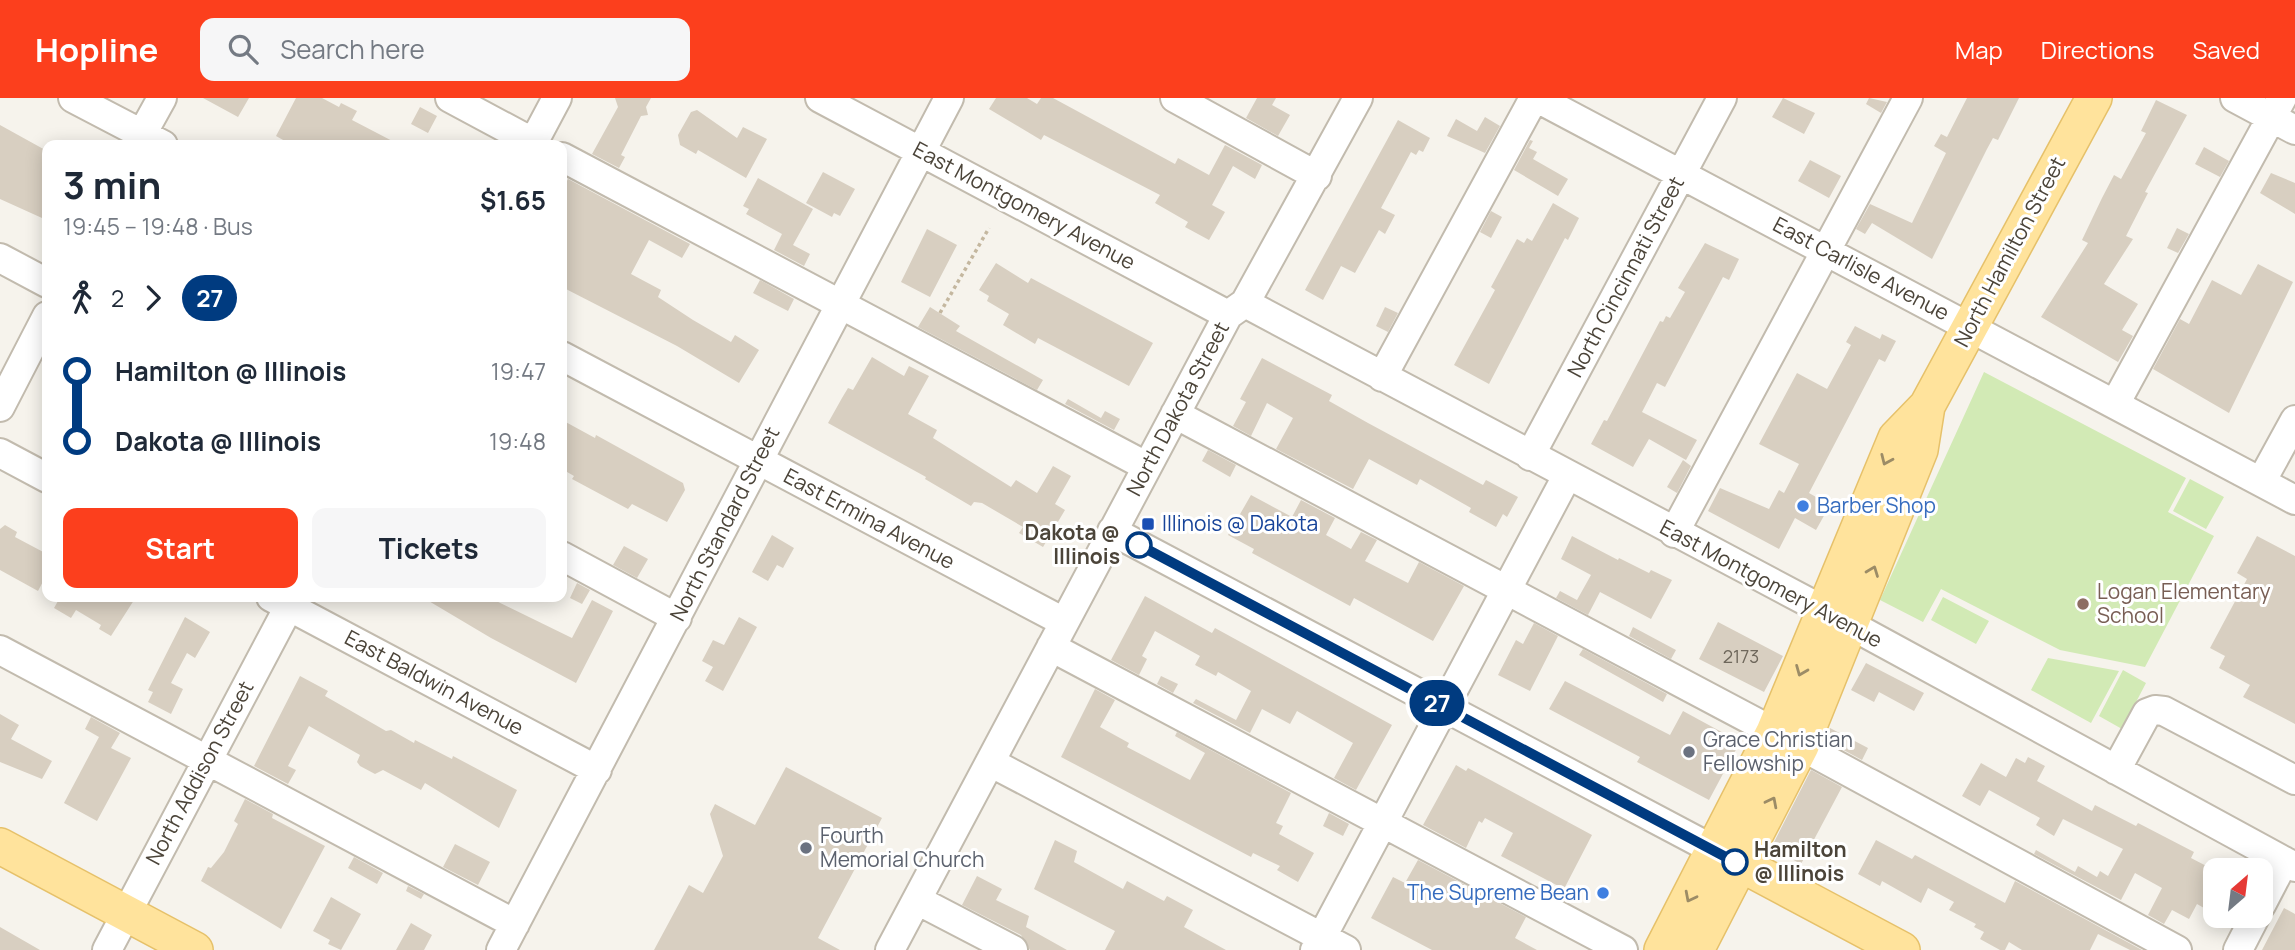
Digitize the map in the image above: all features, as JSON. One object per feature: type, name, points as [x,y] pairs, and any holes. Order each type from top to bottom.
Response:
[{"type":"main road","name":"North Hamilton Street","points":[[1662,950],[1727,857],[1788,739],[1838,618],[1896,438],[1927,406],[2094,98]]},
{"type":"main road","points":[[0,846],[195,950]]},
{"type":"main road","name":"North Hamilton Street","points":[[1696,950],[1727,857]]},
{"type":"main road","points":[[1727,857],[1902,950]]},
{"type":"street","points":[[73,98],[144,140]]},
{"type":"street","points":[[148,140],[162,98]]},
{"type":"street","points":[[450,98],[528,140]]},
{"type":"street","points":[[537,140],[556,98]]},
{"type":"street","name":"East Montgomery Avenue","points":[[820,98],[1236,309],[1382,377],[1838,618],[2290,864]]},
{"type":"street","name":"North Standard Street","points":[[502,950],[949,98]]},
{"type":"street","points":[[1175,98],[1317,176]]},
{"type":"street","name":"North Dakota Street","points":[[890,950],[1146,466],[1236,309],[1317,176],[1358,98]]},
{"type":"street","points":[[1382,377],[1536,98]]},
{"type":"street","name":"East Carlisle Avenue","points":[[1536,98],[2295,500]]},
{"type":"street","name":"North Cincinnati Street","points":[[1530,456],[1722,98]]},
{"type":"street","points":[[1674,533],[1908,98]]},
{"type":"street","points":[[2115,404],[2283,115],[2235,98]]},
{"type":"street","points":[[567,160],[1146,466]]},
{"type":"street","points":[[0,258],[42,280]]},
{"type":"street","points":[[0,407],[42,326]]},
{"type":"street","name":"East Ermina Avenue","points":[[567,359],[1064,622]]},
{"type":"street","points":[[1175,414],[1788,739],[2177,950]]},
{"type":"street","points":[[2262,482],[2295,419]]},
{"type":"street","points":[[0,453],[42,475]]},
{"type":"street","points":[[990,762],[1328,946],[1382,824],[1566,476]]},
{"type":"street","points":[[1112,531],[1727,857]]},
{"type":"street","points":[[567,559],[677,618]]},
{"type":"street","name":"North Addison Street","points":[[107,950],[208,760],[284,602]]},
{"type":"street","name":"East Baldwin Avenue","points":[[289,602],[597,770]]},
{"type":"street","points":[[1051,647],[1623,950]]},
{"type":"street","points":[[0,650],[515,924]]},
{"type":"street","points":[[2116,770],[2147,713],[2155,709],[2165,711],[2295,780]]},
{"type":"street","points":[[2273,888],[2290,864]]},
{"type":"street","points":[[917,900],[1013,950]]},
{"type":"street","points":[[2238,950],[2249,928]]},
{"type":"path","points":[[940,313],[989,228]]},
{"type":"green space","points":[[1984,372],[2186,478],[2168,512],[2214,536],[2145,667],[2060,650],[1941,589],[1923,622],[1880,600]]},
{"type":"green space","points":[[2190,479],[2224,497],[2206,529],[2173,511]]},
{"type":"green space","points":[[1943,597],[1989,621],[1976,644],[1931,620]]},
{"type":"green space","points":[[2048,658],[2119,671],[2091,723],[2031,690]]},
{"type":"green space","points":[[2123,670],[2146,683],[2122,729],[2099,716]]},
{"type":"building","points":[[203,98],[249,98],[238,117]]},
{"type":"building","points":[[296,98],[322,98],[339,107],[341,103],[357,111],[352,120],[390,140],[283,140],[276,136]]},
{"type":"building","points":[[615,98],[651,98],[646,107],[648,115],[641,116],[621,155],[625,157],[619,168],[592,154],[618,107]]},
{"type":"building","points":[[996,98],[1027,98],[1037,104],[1041,98],[1053,98],[1175,164],[1178,158],[1209,175],[1225,145],[1262,165],[1255,179],[1233,166],[1212,205],[1225,212],[1209,240],[1185,227],[1188,222],[1155,203],[1160,195],[1044,135],[1041,140],[989,109]]},
{"type":"building","points":[[1257,98],[1276,98],[1272,105],[1290,115],[1278,136],[1246,118]]},
{"type":"building","points":[[1783,98],[1815,113],[1804,134],[1772,117]]},
{"type":"building","points":[[1869,98],[1887,102],[1881,113],[1866,104]]},
{"type":"building","points":[[1967,98],[2019,98],[1998,140],[1993,138],[1987,149],[1932,259],[1872,223],[1865,234],[1856,229],[1870,204],[1912,223],[1946,153],[1934,146],[1941,134],[1947,137]]},
{"type":"building","points":[[2156,100],[2187,115],[2145,192],[2148,193],[2126,236],[2133,239],[2104,284],[2138,304],[2122,330],[2133,336],[2118,362],[2041,317],[2088,243],[2082,240],[2114,175],[2121,179],[2146,133],[2141,131]]},
{"type":"building","points":[[420,107],[437,116],[428,133],[411,124]]},
{"type":"building","points":[[697,110],[737,138],[743,127],[767,139],[746,178],[698,150],[696,154],[680,145],[678,135],[691,112]]},
{"type":"building","points":[[1485,117],[1500,126],[1485,153],[1447,136],[1456,119],[1477,131]]},
{"type":"building","points":[[1398,120],[1430,138],[1423,152],[1419,150],[1416,155],[1411,152],[1381,208],[1395,215],[1385,234],[1379,230],[1355,273],[1341,266],[1323,300],[1305,290]]},
{"type":"building","points":[[0,125],[42,148],[42,218],[0,199]]},
{"type":"building","points":[[1530,140],[1533,141],[1529,148],[1537,152],[1533,159],[1568,179],[1558,196],[1514,170]]},
{"type":"building","points":[[2204,147],[2229,161],[2220,177],[2195,164]]},
{"type":"building","points":[[1810,160],[1841,176],[1829,198],[1798,181]]},
{"type":"building","points":[[823,172],[855,189],[840,216],[834,213],[832,217],[806,203]]},
{"type":"building","points":[[2271,173],[2295,183],[2295,214],[2260,193]]},
{"type":"building","points":[[758,178],[813,209],[793,245],[810,254],[804,266],[774,250],[782,234],[746,214],[749,209],[743,206]]},
{"type":"building","points":[[567,181],[690,244],[682,258],[649,240],[631,274],[661,290],[658,297],[693,320],[731,342],[735,335],[759,350],[739,383],[677,346],[567,290]]},
{"type":"building","points":[[1553,203],[1579,218],[1568,240],[1565,238],[1489,384],[1454,365],[1495,290],[1491,287],[1517,239],[1524,243],[1527,238],[1532,241]]},
{"type":"building","points":[[1491,211],[1502,217],[1491,238],[1480,232]]},
{"type":"building","points":[[2177,228],[2189,234],[2178,253],[2167,248]]},
{"type":"building","points":[[927,229],[957,245],[930,297],[901,282]]},
{"type":"building","points":[[1705,243],[1739,259],[1729,280],[1723,277],[1665,387],[1657,383],[1642,412],[1697,440],[1686,460],[1649,439],[1633,467],[1591,444],[1604,420],[1607,421],[1660,321],[1663,322],[1666,316],[1670,318],[1685,292],[1678,288]]},
{"type":"building","points":[[996,263],[1028,283],[1031,278],[1153,343],[1129,386],[1038,338],[1035,344],[1003,325],[1009,314],[987,301],[989,296],[979,290]]},
{"type":"building","points":[[2258,264],[2293,282],[2229,413],[2153,369],[2180,319],[2189,324],[2212,280],[2241,295]]},
{"type":"building","points":[[760,280],[794,299],[788,311],[753,293]]},
{"type":"building","points":[[930,307],[960,326],[956,331],[1043,380],[1037,390],[918,327]]},
{"type":"building","points":[[1385,307],[1398,313],[1388,332],[1376,326]]},
{"type":"building","points":[[1855,326],[1880,339],[1882,334],[1896,341],[1885,362],[1879,359],[1809,493],[1830,505],[1816,530],[1795,518],[1779,549],[1708,511],[1720,488],[1769,509],[1779,490],[1784,493],[1799,464],[1759,444],[1797,373],[1827,389],[1851,345],[1846,342]]},
{"type":"building","points":[[872,357],[904,376],[909,366],[929,376],[908,414],[937,430],[933,438],[1011,487],[1016,480],[1037,493],[1053,466],[1071,476],[1055,504],[1065,510],[1043,547],[1019,533],[1023,527],[982,503],[974,502],[971,506],[925,479],[926,477],[828,423],[848,388],[853,390]]},
{"type":"building","points":[[1262,358],[1332,395],[1329,401],[1368,423],[1483,485],[1486,480],[1518,497],[1507,517],[1503,514],[1496,527],[1469,512],[1471,508],[1420,479],[1417,485],[1369,459],[1353,489],[1276,449],[1293,418],[1267,403],[1251,436],[1233,426],[1246,402],[1240,399]]},
{"type":"building","points":[[1068,399],[1101,418],[1105,411],[1120,419],[1114,430],[1065,404]]},
{"type":"building","points":[[567,423],[595,438],[596,435],[683,483],[685,490],[667,522],[632,504],[628,509],[572,479],[574,476],[567,472]]},
{"type":"building","points":[[1208,450],[1236,465],[1230,477],[1202,461]]},
{"type":"building","points":[[1683,460],[1691,466],[1677,493],[1667,487]]},
{"type":"building","points":[[1251,495],[1292,517],[1301,500],[1335,518],[1326,535],[1351,549],[1361,532],[1377,540],[1365,561],[1408,583],[1419,562],[1464,586],[1433,641],[1354,598],[1350,606],[1252,553],[1254,549],[1228,535]]},
{"type":"building","points":[[5,525],[17,532],[15,537],[42,551],[42,583],[38,591],[0,570],[0,529]]},
{"type":"building","points":[[772,535],[794,548],[783,568],[777,565],[768,581],[752,572]]},
{"type":"building","points":[[1572,536],[1618,560],[1619,558],[1649,573],[1651,570],[1672,580],[1651,619],[1600,592],[1588,615],[1556,598],[1560,591],[1577,600],[1591,575],[1561,559]]},
{"type":"building","points":[[2257,536],[2295,556],[2295,724],[2243,697],[2250,685],[2219,668],[2225,656],[2210,648],[2247,579],[2237,573]]},
{"type":"building","points":[[624,546],[648,559],[637,578],[613,565]]},
{"type":"building","points":[[577,583],[590,590],[582,604],[570,598]]},
{"type":"building","points":[[1145,596],[1212,633],[1215,628],[1392,725],[1356,790],[1334,778],[1353,743],[1297,711],[1290,724],[1262,709],[1250,733],[1193,703],[1196,699],[1236,720],[1251,691],[1218,672],[1216,676],[1195,665],[1200,656],[1155,631],[1142,656],[1147,659],[1139,675],[1111,660]]},
{"type":"building","points":[[592,600],[613,611],[576,683],[430,602],[498,602],[572,638]]},
{"type":"building","points":[[57,602],[133,602],[111,636],[99,629],[101,625],[76,610],[71,618],[54,608]]},
{"type":"building","points":[[185,617],[210,632],[195,658],[187,653],[171,683],[183,689],[171,714],[148,702],[153,692],[148,690]]},
{"type":"building","points":[[739,617],[757,627],[723,691],[705,681],[713,667],[702,661],[713,640],[724,645]]},
{"type":"building","points":[[1718,622],[1783,656],[1764,692],[1699,659]]},
{"type":"building","points":[[1534,623],[1558,636],[1530,691],[1498,675],[1516,640],[1523,644]]},
{"type":"building","points":[[1633,627],[1676,650],[1671,659],[1629,636]]},
{"type":"building","points":[[1583,649],[1667,694],[1663,702],[1579,655]]},
{"type":"building","points":[[1866,663],[1924,693],[1914,711],[1879,692],[1874,702],[1851,690]]},
{"type":"building","points":[[300,676],[328,691],[325,696],[386,731],[391,730],[414,743],[415,740],[452,759],[453,756],[517,790],[499,828],[425,783],[421,790],[383,770],[375,774],[360,766],[357,762],[360,755],[309,726],[288,766],[296,770],[288,784],[254,766]]},
{"type":"building","points":[[1161,676],[1178,684],[1173,693],[1157,684]]},
{"type":"building","points":[[1565,681],[1670,735],[1683,711],[1740,742],[1709,800],[1637,762],[1640,757],[1549,709]]},
{"type":"building","points":[[1095,689],[1115,700],[1100,727],[1129,743],[1127,747],[1190,780],[1205,753],[1175,736],[1177,732],[1291,793],[1276,823],[1283,826],[1279,834],[1314,853],[1298,882],[1277,870],[1280,866],[1253,853],[1251,857],[1061,757]]},
{"type":"building","points":[[0,714],[19,725],[11,739],[52,761],[42,779],[0,762]]},
{"type":"building","points":[[91,717],[120,733],[111,748],[131,758],[97,821],[64,803],[99,737],[85,729]]},
{"type":"building","points":[[1830,728],[1868,748],[1862,760],[1825,740]]},
{"type":"building","points":[[2028,757],[2045,766],[2037,781],[2092,811],[2095,805],[2136,826],[2138,823],[2194,852],[2191,858],[2203,864],[2203,907],[2197,904],[2189,919],[2172,910],[2164,924],[2148,915],[2162,888],[2135,873],[2121,900],[2034,854],[2036,850],[2075,872],[2078,866],[2097,877],[2100,871],[2108,876],[2123,849],[2063,819],[2054,836],[2036,825],[2040,818],[1989,790],[1980,806],[1962,796],[1981,763],[2006,777],[2016,758],[2025,763]]},
{"type":"building","points":[[1456,765],[1466,771],[1468,768],[1592,835],[1564,889],[1501,856],[1513,833],[1485,818],[1482,823],[1479,821],[1466,848],[1423,825]]},
{"type":"building","points":[[786,767],[882,818],[818,938],[840,950],[654,950],[689,885],[703,893],[723,856],[710,814],[715,804],[755,825]]},
{"type":"building","points":[[1811,770],[1842,787],[1801,864],[1771,848]]},
{"type":"building","points":[[245,799],[273,814],[272,818],[325,846],[281,929],[201,881],[208,867],[211,868],[224,852],[238,824],[234,821]]},
{"type":"building","points":[[1329,813],[1349,824],[1343,836],[1323,826]]},
{"type":"building","points":[[1055,840],[1077,851],[1074,862],[1123,889],[1127,881],[1164,901],[1167,896],[1193,910],[1184,927],[1226,950],[1105,950],[1115,931],[1034,889]]},
{"type":"building","points":[[1876,840],[1912,859],[1915,855],[2005,903],[2015,881],[2142,950],[2130,950],[2098,934],[2090,950],[2022,950],[2009,942],[2005,950],[2000,950],[1980,939],[1984,932],[1974,927],[1976,924],[1949,910],[1954,902],[1928,888],[1921,903],[1882,881],[1880,886],[1858,874]]},
{"type":"building","points":[[455,844],[490,862],[478,885],[443,867]]},
{"type":"building","points":[[354,857],[383,873],[377,884],[348,868]]},
{"type":"building","points":[[1418,860],[1526,917],[1515,938],[1537,950],[1432,950],[1371,918],[1393,877],[1405,883]]},
{"type":"building","points":[[977,876],[1002,889],[996,900],[1029,916],[1026,927],[1067,950],[1030,950],[1021,935],[962,905]]},
{"type":"building","points":[[408,886],[424,894],[421,899],[406,891]]},
{"type":"building","points":[[331,897],[361,914],[341,950],[328,944],[330,940],[313,931]]},
{"type":"building","points":[[2284,908],[2295,914],[2295,950],[2262,950]]},
{"type":"building","points":[[411,923],[432,935],[424,950],[396,950]]},
{"type":"building","points":[[0,927],[40,950],[0,950]]},
{"type":"bus line","name":"27","points":[[1139,545],[1735,862]]},
{"type":"place","name":"Barber Shop","points":[[1803,506]]},
{"type":"place","name":"Illinois @ Dakota","points":[[1148,524]]},
{"type":"place","name":"Dakota @ Illinois","points":[[1139,545]]},
{"type":"place","name":"Logan Elementary School","points":[[2083,604]]},
{"type":"place","name":"Grace Christian Fellowship","points":[[1689,752]]},
{"type":"place","name":"Fourth Memorial Church","points":[[806,848]]},
{"type":"place","name":"Hamilton @ Illinois","points":[[1735,862]]},
{"type":"place","name":"The Supreme Bean","points":[[1603,893]]}]
